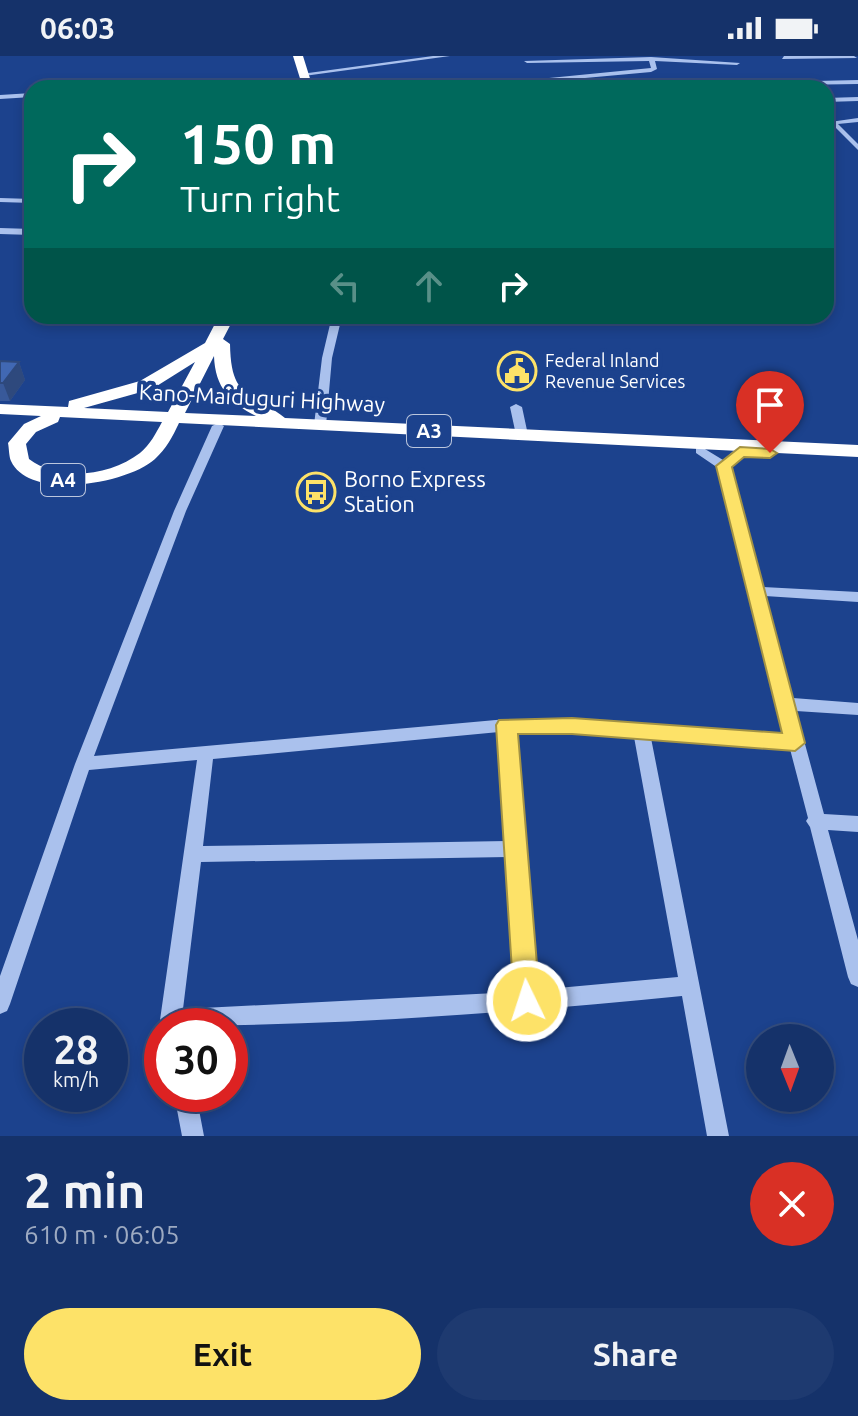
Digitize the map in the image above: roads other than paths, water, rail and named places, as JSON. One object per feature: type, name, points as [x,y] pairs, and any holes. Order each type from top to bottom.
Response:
[{"type":"highway","points":[[298,56],[306,80]]},
{"type":"highway","name":"A4","points":[[0,443],[8,464],[26,479],[74,488],[109,482],[142,470],[162,455],[224,324]]},
{"type":"highway","name":"A4","points":[[217,344],[233,324]]},
{"type":"highway","points":[[47,415],[146,385],[170,374],[217,344],[230,392],[258,411],[285,423]]},
{"type":"highway","name":"Kano-Maiduguri Highway","points":[[0,409],[218,426],[858,458]]},
{"type":"highway","name":"A4","points":[[47,415],[23,433],[15,450],[24,466],[45,477],[88,480],[113,474],[137,464],[167,441]]},
{"type":"highway","name":"Kano-Maiduguri Highway","points":[[0,416],[285,423],[858,451]]},
{"type":"street","points":[[312,80],[447,56]]},
{"type":"street","points":[[730,56],[749,80]]},
{"type":"street","points":[[783,57],[792,66],[856,60]]},
{"type":"street","points":[[524,59],[679,58],[737,63]]},
{"type":"street","points":[[679,58],[694,80]]},
{"type":"street","points":[[524,59],[541,80],[651,70],[654,69],[651,59]]},
{"type":"street","points":[[535,70],[585,68]]},
{"type":"street","points":[[798,75],[802,80]]},
{"type":"street","points":[[834,82],[858,82]]},
{"type":"street","points":[[0,97],[24,96]]},
{"type":"street","points":[[834,100],[858,99]]},
{"type":"street","points":[[834,122],[858,120]]},
{"type":"street","points":[[834,123],[858,148]]},
{"type":"street","points":[[0,200],[24,201]]},
{"type":"street","points":[[0,231],[24,232]]},
{"type":"street","points":[[320,425],[327,358],[335,324]]},
{"type":"street","points":[[516,407],[522,435]]},
{"type":"street","points":[[0,1004],[83,764],[180,511],[218,426]]},
{"type":"street","points":[[700,450],[724,466],[858,977]]},
{"type":"street","points":[[724,466],[740,452]]},
{"type":"street","points":[[755,591],[858,597]]},
{"type":"street","points":[[785,704],[858,709]]},
{"type":"street","points":[[83,764],[507,725],[641,730],[795,743]]},
{"type":"street","points":[[507,725],[527,1001]]},
{"type":"street","points":[[641,730],[687,986],[718,1136]]},
{"type":"street","points":[[173,1008],[206,753]]},
{"type":"street","points":[[815,821],[858,824]]},
{"type":"street","points":[[192,854],[516,849]]},
{"type":"street","points":[[248,1018],[527,1001],[687,986]]},
{"type":"street","points":[[188,1112],[193,1136]]},
{"type":"place","name":"Federal Inland Revenue Services","points":[[517,371]]},
{"type":"place","name":"Borno Express Station","points":[[316,492]]}]
